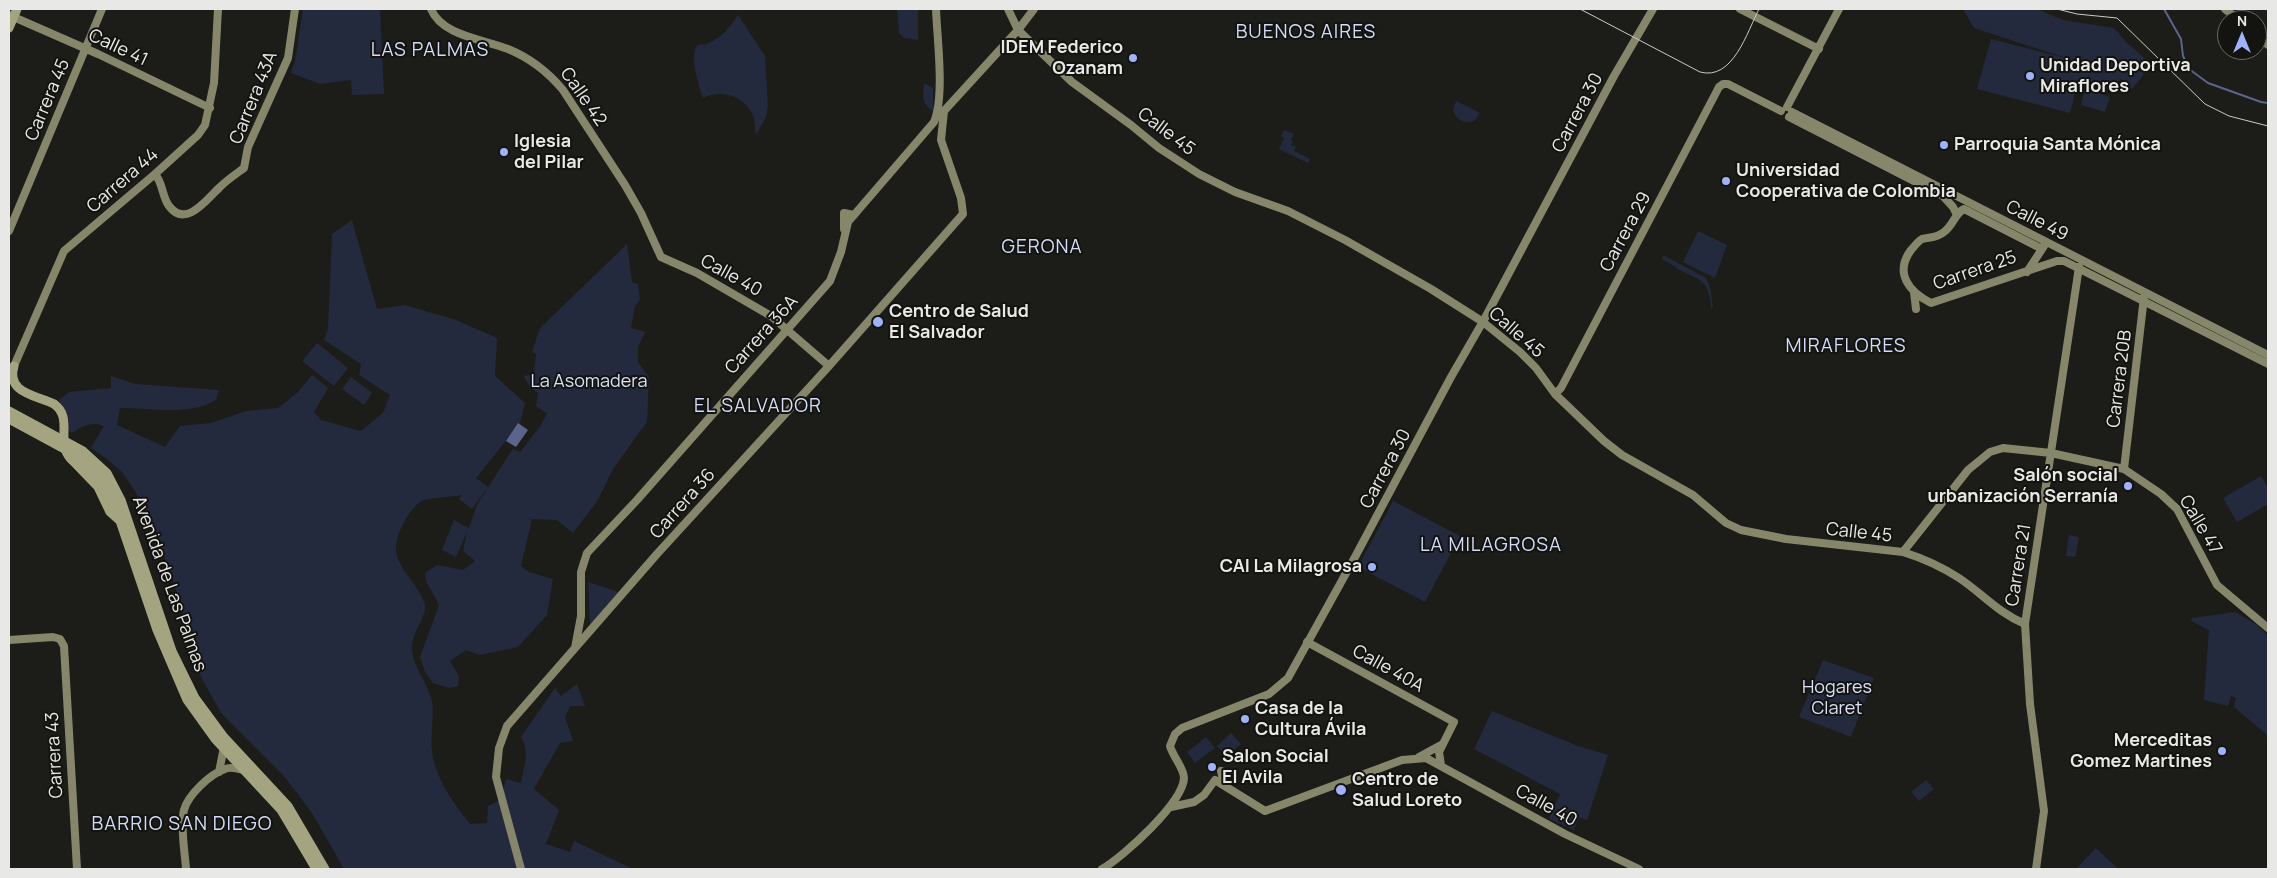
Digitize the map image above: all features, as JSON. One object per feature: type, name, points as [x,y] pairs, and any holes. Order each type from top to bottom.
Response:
[{"type":"main road","points":[[9,28],[12,13]]},
{"type":"main road","points":[[14,366],[12,380],[18,388],[54,404],[60,409],[64,417],[64,446],[71,459],[98,487],[113,516],[121,522]]},
{"type":"main road","name":"Avenida de Las Palmas","points":[[9,411],[71,443],[92,458],[107,473],[121,500],[172,650],[195,698],[223,736],[288,806],[325,869]]},
{"type":"main road","name":"Avenida de Las Palmas","points":[[9,420],[74,454],[92,467],[108,490],[121,522],[157,630],[184,693],[196,714],[281,810],[316,869]]},
{"type":"street","name":"Carrera 45","points":[[9,231],[102,9]]},
{"type":"street","name":"Carrera 44","points":[[14,366],[64,251],[155,174],[202,130],[210,108],[214,83],[218,9]]},
{"type":"street","name":"Carrera 43A","points":[[155,174],[161,181],[169,206],[176,213],[184,214],[199,208],[224,183],[244,168],[248,147],[288,58],[295,9]]},
{"type":"street","name":"Calle 42","points":[[431,9],[439,23],[509,49],[540,67],[564,90],[625,185],[641,213],[661,257]]},
{"type":"street","name":"Carrera 36A","points":[[575,648],[581,616],[581,572],[588,553],[830,281],[841,252],[848,222],[934,122],[938,109],[939,86],[936,9]]},
{"type":"street","name":"Calle 45","points":[[1008,9],[1018,30],[1084,92],[1131,125],[1185,167],[1236,192],[1288,211],[1345,240],[1417,280],[1483,322],[1520,352],[1536,368],[1555,394],[1604,442],[1622,455],[1693,495],[1720,518],[1741,530],[1810,543],[1903,552],[1951,573],[1990,604],[2025,624]]},
{"type":"street","points":[[1018,30],[1034,9]]},
{"type":"street","name":"Carrera 30","points":[[1180,790],[1183,775],[1170,746],[1175,734],[1194,722],[1269,694],[1288,678],[1356,557],[1451,376],[1483,322],[1614,76],[1653,9]]},
{"type":"street","points":[[1740,9],[1818,49]]},
{"type":"street","points":[[1787,112],[1839,9]]},
{"type":"street","name":"Calle 41","points":[[12,13],[210,108]]},
{"type":"street","name":"Carrera 36","points":[[521,869],[496,777],[498,748],[511,720],[963,214],[961,198],[942,146],[941,128],[944,111],[1018,30]]},
{"type":"street","name":"Calle 49","points":[[1723,84],[1728,84],[1787,112],[2044,246],[2145,293],[2254,353],[2268,364]]},
{"type":"street","name":"Carrera 29","points":[[1555,394],[1561,388],[1719,87],[1723,84]]},
{"type":"street","name":"Calle 49","points":[[1787,112],[1943,196],[1950,202],[1957,215],[1958,212],[1966,209],[2027,242],[2044,246]]},
{"type":"street","points":[[1916,309],[1914,292],[1906,282],[1903,269],[1907,257],[1920,239],[1940,235],[1949,228],[1957,215]]},
{"type":"street","points":[[2027,242],[2032,264]]},
{"type":"street","name":"Carrera 25","points":[[1914,292],[1931,303],[2027,272],[2044,246]]},
{"type":"street","name":"Calle 40","points":[[661,257],[697,273],[771,316],[829,366]]},
{"type":"street","name":"Calle 49","points":[[2027,272],[2057,261],[2067,262],[2144,302],[2254,353],[2268,355]]},
{"type":"street","name":"Carrera 21","points":[[2036,869],[2044,811],[2034,741],[2025,624],[2078,267]]},
{"type":"street","name":"Carrera 20B","points":[[2124,469],[2145,293]]},
{"type":"street","name":"Calle 47","points":[[1903,552],[1968,470],[1990,452],[2004,448],[2051,453],[2124,469],[2162,494],[2177,509],[2217,585],[2268,628]]},
{"type":"street","name":"Carrera 43","points":[[9,640],[53,637],[60,639],[64,646],[77,869]]},
{"type":"street","name":"Calle 40A","points":[[1307,642],[1454,722],[1441,745]]},
{"type":"street","points":[[1171,807],[1194,802],[1204,795],[1215,780],[1265,811],[1402,760],[1419,757],[1441,745]]},
{"type":"street","points":[[1441,745],[1438,755],[1441,765]]},
{"type":"street","points":[[219,772],[224,747]]},
{"type":"street","name":"Calle 40","points":[[1419,757],[1441,765],[1565,834],[1639,869]]},
{"type":"street","points":[[186,869],[184,809],[189,799],[219,772],[232,767],[244,770]]},
{"type":"street","points":[[1221,771],[1224,785]]},
{"type":"street","points":[[1180,790],[1181,797],[1188,803]]},
{"type":"street","points":[[1102,869],[1133,845],[1171,807],[1180,790]]},
{"type":"green space","points":[[303,9],[380,9],[384,94],[352,95],[351,80],[320,84],[291,73],[295,61]]},
{"type":"green space","points":[[897,9],[918,9],[918,40],[904,38],[899,33]]},
{"type":"green space","points":[[1965,9],[2037,9],[2063,20],[2114,28],[2127,43],[2149,62],[2142,77],[2132,89],[2121,79],[2109,90],[2079,78],[2070,113],[1977,89],[1991,39],[2069,59],[1974,28],[1964,11]]},
{"type":"green space","points":[[738,15],[765,56],[768,106],[766,117],[756,135],[755,122],[749,108],[738,98],[724,94],[710,95],[703,98],[695,70],[694,54],[696,48],[699,45],[712,42],[721,36]]},
{"type":"green space","points":[[924,83],[933,88],[933,111],[925,102],[923,95]]},
{"type":"green space","name":"Unidad Deportiva Miraflores","points":[[2085,89],[2110,97],[2105,112],[2081,105]]},
{"type":"green space","points":[[1456,101],[1480,113],[1474,121],[1466,122],[1458,119],[1453,110]]},
{"type":"green space","points":[[1284,130],[1294,134],[1291,145],[1296,147],[1294,151],[1310,159],[1308,163],[1279,149],[1284,138],[1281,136]]},
{"type":"green space","points":[[352,220],[377,309],[405,305],[456,320],[497,338],[495,376],[525,403],[520,423],[476,478],[488,487],[472,509],[459,499],[462,495],[424,500],[411,511],[397,540],[396,549],[401,565],[422,597],[425,605],[424,614],[414,636],[412,648],[415,662],[432,701],[432,754],[440,779],[454,803],[470,824],[487,823],[488,806],[501,800],[506,779],[521,783],[526,754],[521,737],[555,688],[561,696],[577,684],[585,706],[570,706],[565,717],[573,741],[560,743],[534,789],[559,810],[546,844],[570,852],[574,841],[633,869],[344,869],[312,813],[284,776],[221,713],[201,677],[170,570],[135,491],[123,473],[91,448],[104,426],[87,425],[72,433],[68,430],[69,421],[59,400],[69,392],[111,388],[111,376],[135,384],[219,390],[216,400],[194,408],[169,410],[120,408],[117,425],[165,447],[180,426],[211,423],[246,411],[278,408],[298,392],[312,375],[328,388],[314,412],[321,420],[361,431],[383,413],[390,395],[359,375],[361,364],[324,340],[328,329],[332,234]]},
{"type":"green space","points":[[1698,231],[1727,245],[1715,278],[1683,262]]},
{"type":"green space","name":"La Asomadera","points":[[627,244],[632,282],[638,284],[640,300],[635,306],[631,328],[645,332],[638,347],[638,362],[649,377],[647,422],[613,469],[598,500],[573,533],[557,520],[532,519],[521,566],[529,572],[553,579],[547,615],[518,647],[480,655],[466,650],[450,661],[459,677],[458,686],[449,688],[433,683],[425,672],[420,657],[439,605],[426,581],[425,573],[437,565],[463,570],[475,561],[463,551],[467,532],[456,557],[442,550],[454,520],[469,528],[477,505],[508,456],[513,449],[520,452],[539,428],[547,414],[536,406],[538,393],[530,388],[524,376],[534,374],[536,354],[532,352],[540,328]]},
{"type":"green space","points":[[1663,255],[1678,263],[1676,267],[1662,259]]},
{"type":"green space","points":[[1678,263],[1706,278],[1711,291],[1713,308],[1711,308],[1708,291],[1702,282],[1676,268]]},
{"type":"green space","points":[[317,343],[348,368],[334,386],[302,361]]},
{"type":"green space","points":[[351,377],[372,393],[364,405],[342,389]]},
{"type":"green space","points":[[2261,476],[2268,488],[2268,504],[2237,522],[2223,498]]},
{"type":"green space","points":[[1393,501],[1460,536],[1425,602],[1358,567]]},
{"type":"green space","points":[[2069,535],[2079,537],[2075,557],[2066,556]]},
{"type":"green space","points":[[588,582],[618,592],[590,625]]},
{"type":"green space","points":[[2235,612],[2257,625],[2268,636],[2268,742],[2266,734],[2234,707],[2236,698],[2231,696],[2228,706],[2204,700],[2209,630],[2191,621],[2192,618]]},
{"type":"green space","name":"Hogares Claret","points":[[1823,660],[1874,678],[1851,737],[1799,717]]},
{"type":"green space","points":[[1492,711],[1578,746],[1608,755],[1587,820],[1579,817],[1574,830],[1549,819],[1560,794],[1474,749]]},
{"type":"green space","points":[[1231,733],[1241,744],[1226,756],[1217,746]]},
{"type":"green space","points":[[1206,737],[1215,748],[1195,763],[1187,752]]},
{"type":"green space","points":[[1926,780],[1934,789],[1919,801],[1911,792]]},
{"type":"green space","points":[[2096,848],[2118,869],[2076,869]]},
{"type":"shaded area","points":[[518,423],[528,430],[516,447],[506,441]]},
{"type":"waterway","points":[[2164,9],[2181,39],[2183,56],[2189,69],[2208,83],[2268,103]]},
{"type":"tram line","points":[[1580,9],[1700,72],[1712,73],[1730,62],[1744,41],[1759,9]]},
{"type":"tram line","points":[[2057,9],[2077,14],[2117,18],[2205,104],[2229,116],[2268,126]]},
{"type":"place","name":"IDEM Federico Ozanam","points":[[1133,58]]},
{"type":"place","name":"Unidad Deportiva Miraflores","points":[[2030,76]]},
{"type":"place","name":"Parroquia Santa Mónica","points":[[1944,145]]},
{"type":"place","name":"Iglesia del Pilar","points":[[504,152]]},
{"type":"place","name":"Universidad Cooperativa de Colombia","points":[[1726,181]]},
{"type":"place","name":"Centro de Salud El Salvador","points":[[878,322]]},
{"type":"place","name":"Salón social urbanización Serranía","points":[[2128,486]]},
{"type":"place","name":"CAI La Milagrosa","points":[[1372,567]]},
{"type":"place","name":"Casa de la Cultura Ávila","points":[[1245,719]]},
{"type":"place","name":"Merceditas Gomez Martines","points":[[2222,751]]},
{"type":"place","name":"Salon Social El Avila","points":[[1212,767]]},
{"type":"place","name":"Centro de Salud Loreto","points":[[1341,790]]},
{"type":"district","name":"BUENOS AIRES","points":[[1306,33]]},
{"type":"district","name":"LAS PALMAS","points":[[430,51]]},
{"type":"district","name":"GERONA","points":[[1042,248]]},
{"type":"district","name":"MIRAFLORES","points":[[1846,347]]},
{"type":"district","name":"EL SALVADOR","points":[[758,407]]},
{"type":"district","name":"LA MILAGROSA","points":[[1491,546]]},
{"type":"district","name":"BARRIO SAN DIEGO","points":[[182,825]]}]
